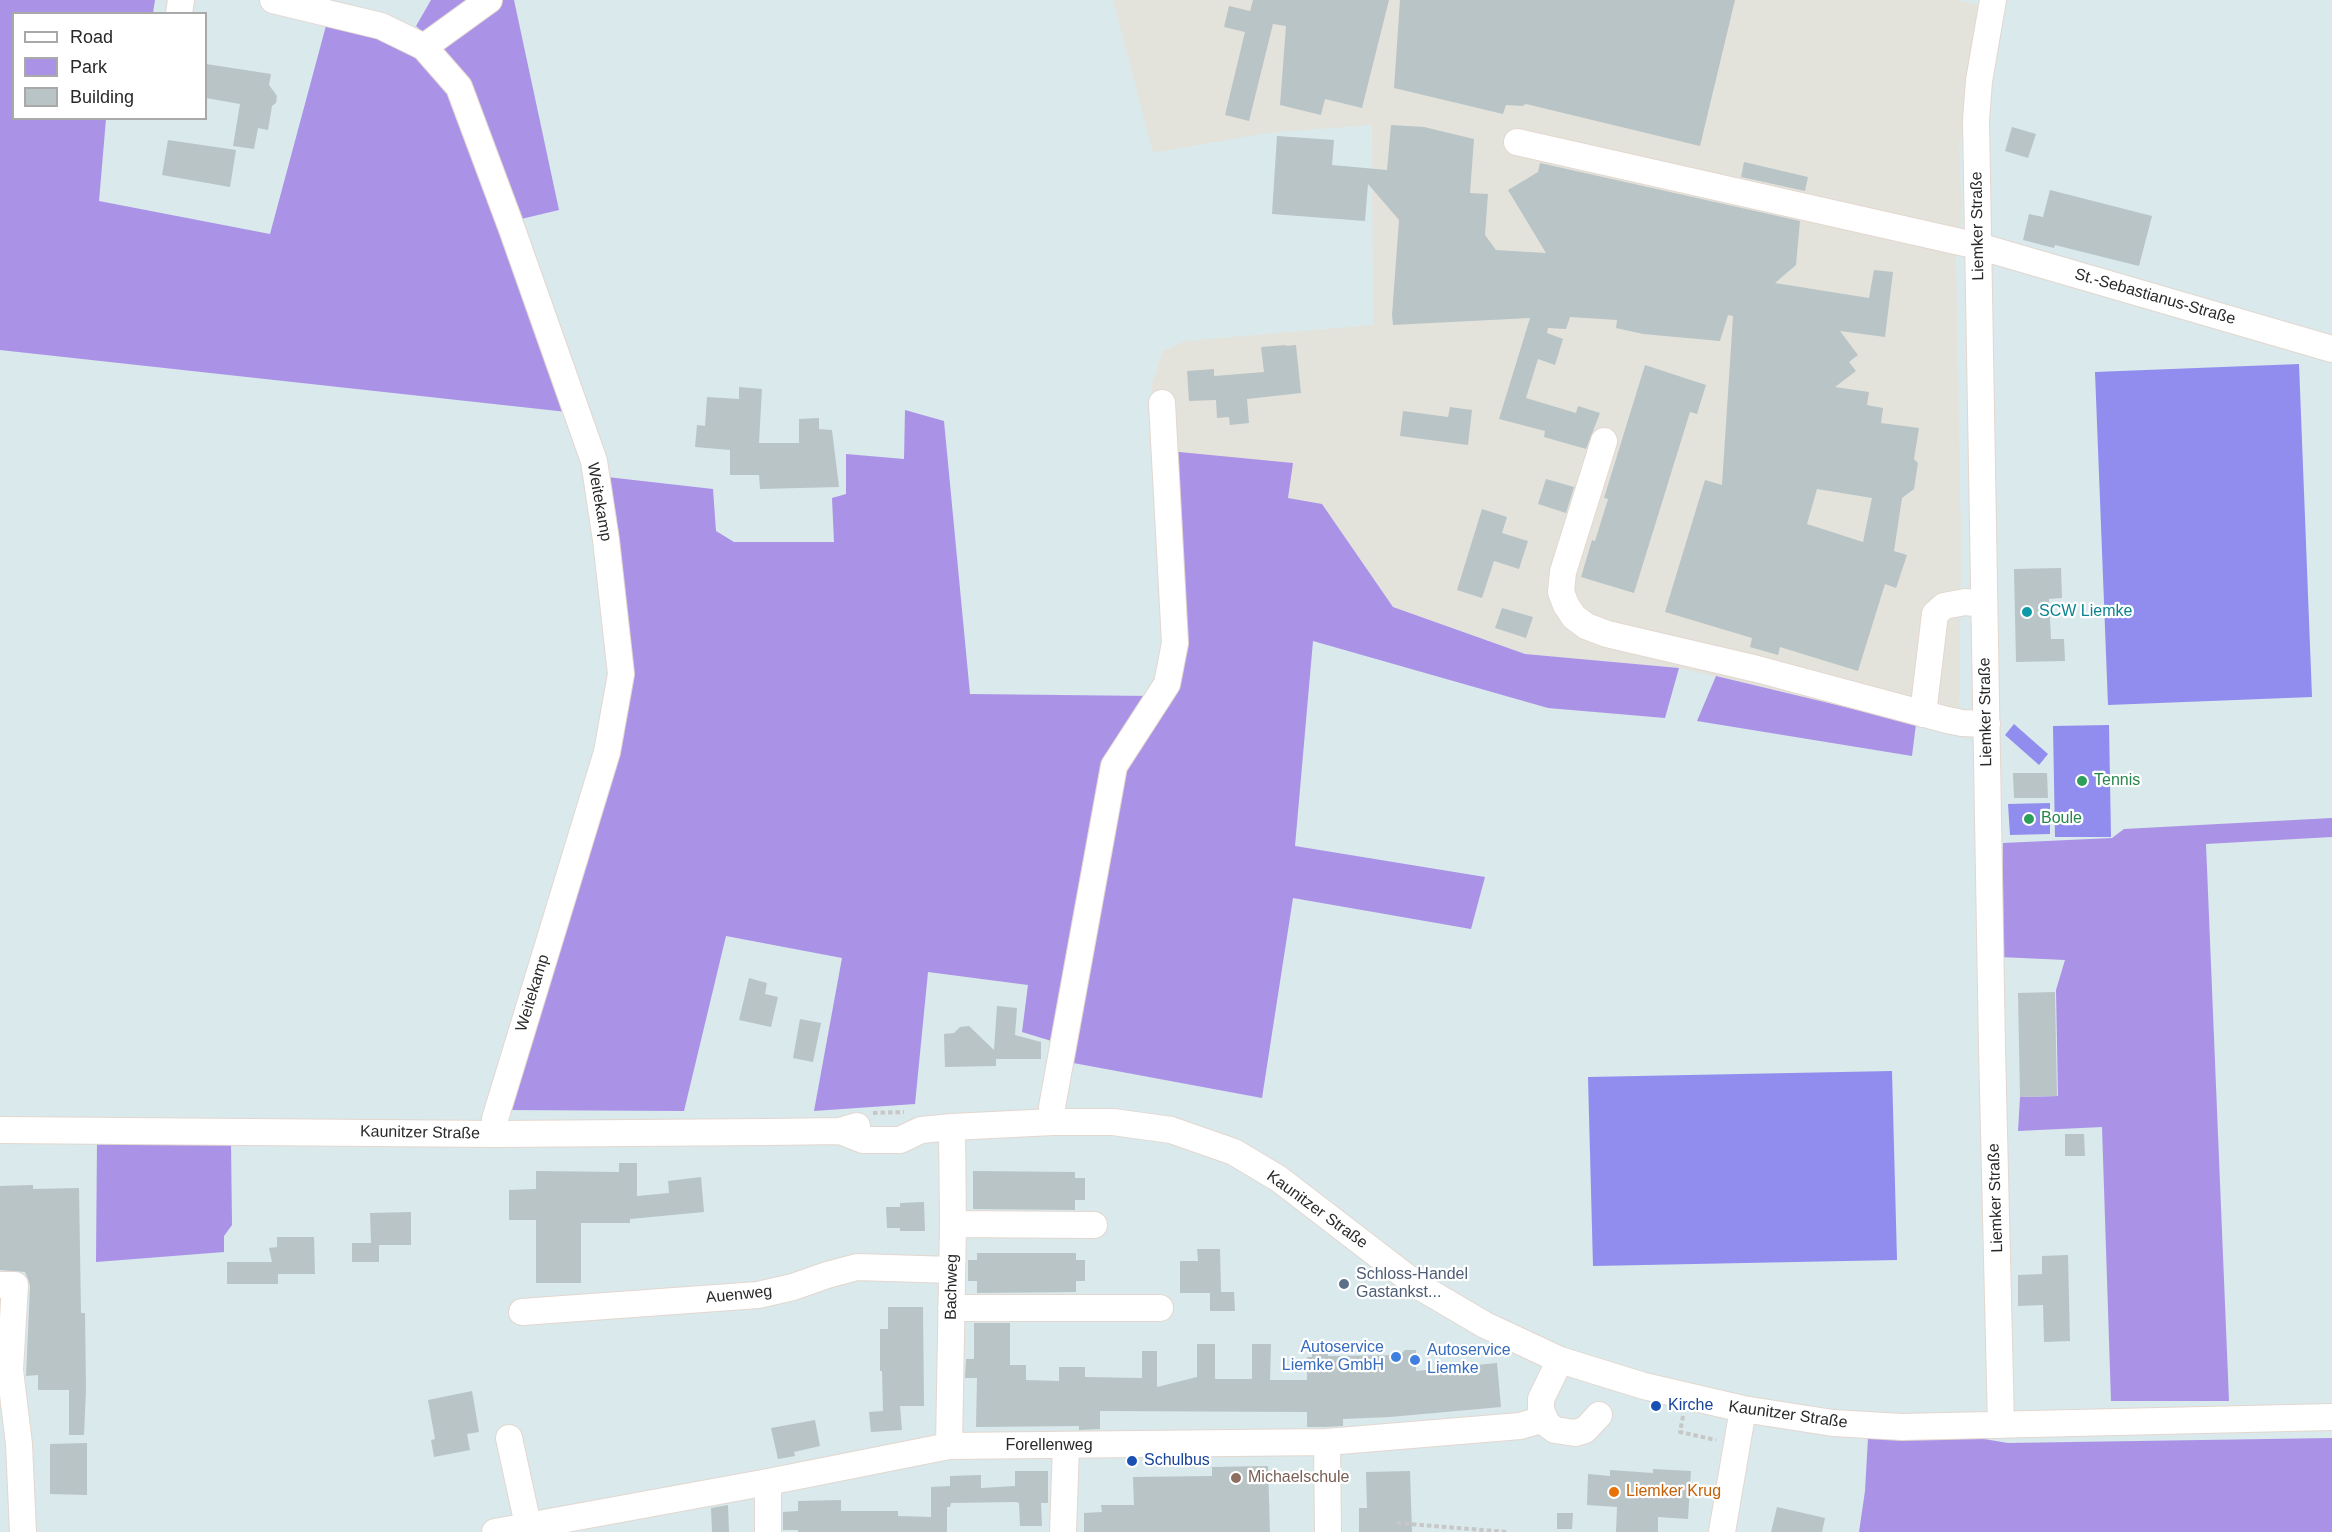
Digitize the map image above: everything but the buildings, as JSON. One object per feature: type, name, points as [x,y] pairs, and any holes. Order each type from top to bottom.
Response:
[{"type":"street","name":"Weitekamp","points":[[273,0],[381,26],[424,47],[459,87],[594,461],[606,540],[621,674],[607,752],[495,1119],[496,1134]]},
{"type":"street","points":[[424,47],[489,0]]},
{"type":"street","name":"Liemker Straße","points":[[1993,0],[1976,111],[2001,1425]]},
{"type":"street","name":"St.-Sebastianus-Straße","points":[[1517,142],[1978,246],[2332,349]]},
{"type":"street","points":[[1053,1122],[1054,1095],[1114,766],[1167,684],[1175,644],[1162,403]]},
{"type":"street","points":[[1604,441],[1563,572],[1561,592],[1574,617],[1586,626],[1607,634],[1757,669],[1923,714],[1962,723],[1987,724]]},
{"type":"street","points":[[1923,714],[1935,614],[1944,606],[1965,602],[1984,604]]},
{"type":"street","name":"Kaunitzer Straße","points":[[0,1130],[496,1134],[840,1131],[862,1124],[899,1123],[921,1130],[1053,1122],[1113,1122],[1171,1130],[1234,1152],[1279,1179],[1417,1285],[1485,1324],[1560,1360],[1644,1386],[1743,1409],[1833,1423],[1902,1427],[2332,1418]]},
{"type":"street","name":"Bachweg","points":[[949,1446],[953,1224],[951,1127]]},
{"type":"street","points":[[953,1224],[1094,1225]]},
{"type":"street","name":"Auenweg","points":[[522,1312],[758,1295],[793,1287],[857,1267],[952,1270]]},
{"type":"street","points":[[0,1284],[15,1285],[10,1370],[19,1444],[23,1532]]},
{"type":"street","points":[[951,1308],[1160,1308]]},
{"type":"street","points":[[1560,1360],[1541,1399],[1544,1419],[1555,1430],[1575,1433],[1585,1430],[1599,1415]]},
{"type":"street","points":[[1722,1532],[1743,1409]]},
{"type":"street","name":"Forellenweg","points":[[495,1532],[949,1446],[1327,1442],[1520,1426],[1544,1419]]},
{"type":"street","points":[[509,1438],[528,1525]]},
{"type":"street","points":[[1327,1442],[1328,1532]]},
{"type":"street","points":[[1063,1532],[1066,1446]]},
{"type":"street","points":[[768,1482],[768,1532]]},
{"type":"path","points":[[1680,1432],[1736,1444]]},
{"type":"path","points":[[1397,1523],[1507,1532]]},
{"type":"shaded area","points":[[1113,0],[1958,0],[1985,7],[1959,148],[1962,215],[1956,251],[1961,541],[1959,732],[1679,668],[1525,654],[1393,607],[1322,504],[1288,498],[1169,451],[1153,417],[1152,383],[1163,351],[1185,341],[1373,325],[1372,125],[1266,133],[1153,153]]},
{"type":"shaded area","points":[[2299,364],[2312,697],[2108,705],[2095,372]]},
{"type":"shaded area","name":"Boule","points":[[2014,724],[2048,754],[2039,765],[2005,735]]},
{"type":"shaded area","name":"Tennis","points":[[2109,725],[2111,837],[2055,837],[2053,726]]},
{"type":"shaded area","name":"Boule","points":[[2050,803],[2050,834],[2010,835],[2008,804]]},
{"type":"shaded area","points":[[1892,1071],[1897,1260],[1593,1266],[1588,1077]]},
{"type":"green space","points":[[0,0],[155,0],[153,12],[12,12],[12,120],[106,120],[99,201],[270,234],[327,22],[383,38],[417,56],[447,94],[567,412],[0,350]]},
{"type":"green space","points":[[431,0],[514,0],[559,210],[517,220],[430,38],[416,26]]},
{"type":"green space","points":[[905,410],[944,421],[970,694],[1150,696],[1111,755],[1058,1043],[1022,1032],[1028,985],[928,972],[915,1104],[814,1111],[842,958],[726,936],[684,1111],[506,1110],[614,756],[607,477],[713,489],[716,531],[734,542],[834,542],[832,498],[846,494],[846,454],[904,459]]},
{"type":"green space","points":[[1169,451],[1293,463],[1288,498],[1322,504],[1393,607],[1525,654],[1679,668],[1665,718],[1548,708],[1313,641],[1295,846],[1485,877],[1471,929],[1293,898],[1262,1098],[1068,1062],[1125,763],[1167,700]]},
{"type":"green space","points":[[1716,676],[1916,724],[1912,756],[1697,721]]},
{"type":"green space","points":[[2332,818],[2332,837],[2206,844],[2229,1401],[2111,1401],[2102,1127],[2018,1131],[2020,1097],[2058,1096],[2056,990],[2065,960],[2000,957],[2003,843],[2112,838],[2124,829]]},
{"type":"green space","points":[[97,1141],[231,1144],[232,1225],[224,1236],[224,1252],[96,1262]]},
{"type":"green space","points":[[1972,1437],[2008,1443],[2332,1438],[2332,1532],[1859,1532],[1865,1491],[1868,1438]]},
{"type":"place","name":"SCW Liemke","points":[[2027,612]]},
{"type":"place","name":"Tennis","points":[[2082,781]]},
{"type":"place","name":"Boule","points":[[2029,819]]},
{"type":"place","name":"Schloss-Handel Gastankst...","points":[[1344,1284]]},
{"type":"place","name":"Autoservice Liemke GmbH","points":[[1396,1357]]},
{"type":"place","name":"Autoservice Liemke","points":[[1415,1360]]},
{"type":"place","name":"Kirche","points":[[1656,1406]]},
{"type":"place","name":"Schulbus","points":[[1132,1461]]},
{"type":"place","name":"Michaelschule","points":[[1236,1478]]},
{"type":"place","name":"Liemker Krug","points":[[1614,1492]]}]
